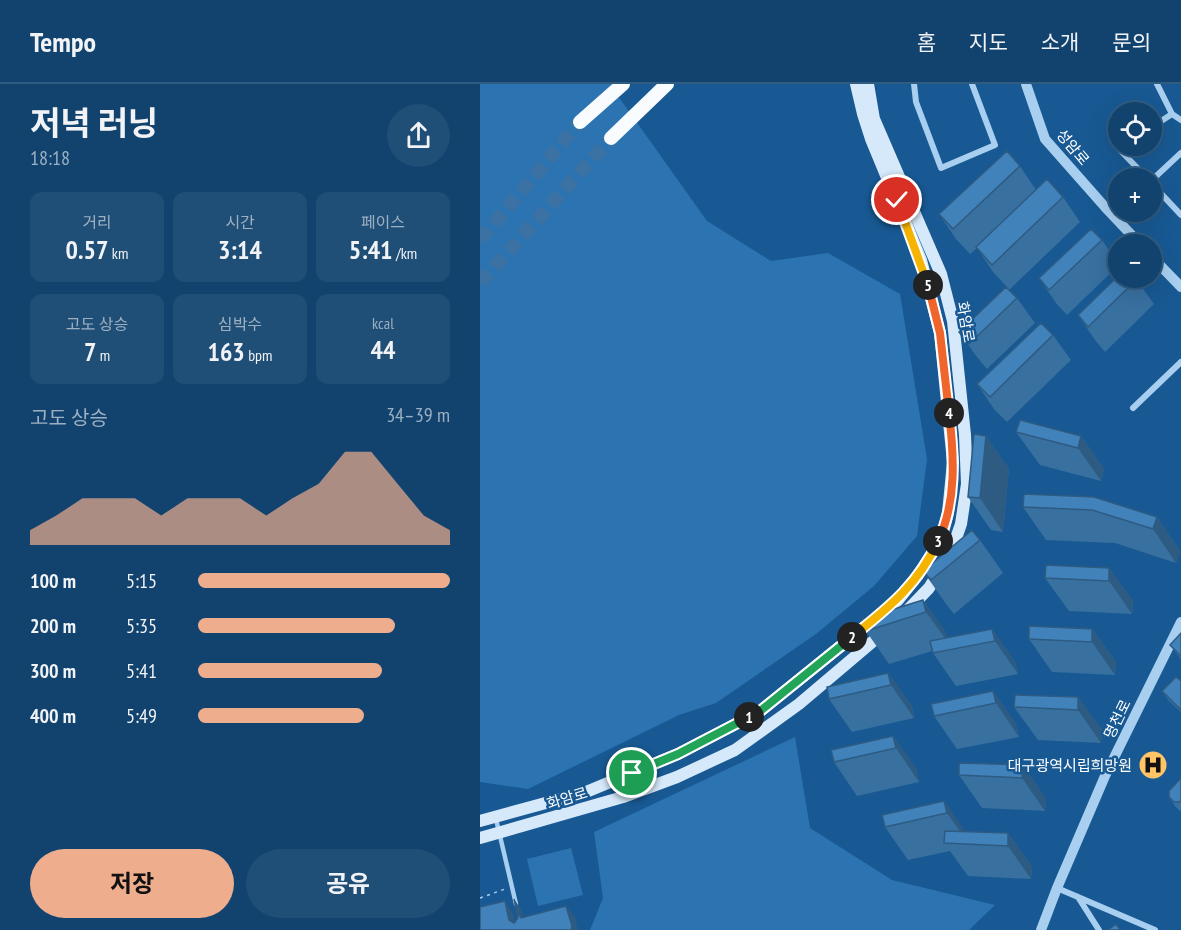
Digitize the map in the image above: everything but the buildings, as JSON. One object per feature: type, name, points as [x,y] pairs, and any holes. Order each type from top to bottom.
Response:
[{"type":"highway","points":[[580,122],[623,84]]},
{"type":"highway","points":[[611,138],[667,84]]},
{"type":"main road","name":"화암로","points":[[480,821],[586,792],[678,754],[759,712],[898,600],[935,549],[948,513],[953,462],[940,333],[921,260],[871,140],[856,84]]},
{"type":"main road","name":"화암로","points":[[480,838],[623,797],[677,777],[735,750],[799,704],[868,648],[929,588],[954,544],[962,524],[967,484],[965,435],[953,321],[941,274],[874,119],[868,84]]},
{"type":"street","points":[[914,84],[916,102],[941,168],[995,145],[974,84]]},
{"type":"street","name":"성암로","points":[[1026,84],[1045,139],[1108,206]]},
{"type":"street","points":[[1157,84],[1172,114],[1181,120]]},
{"type":"street","points":[[1162,120],[1172,114]]},
{"type":"street","points":[[1162,172],[1181,153]]},
{"type":"street","points":[[1126,156],[1137,168]]},
{"type":"street","points":[[1162,193],[1181,215]]},
{"type":"street","name":"성암로","points":[[1122,222],[1132,234]]},
{"type":"street","points":[[1162,267],[1181,287]]},
{"type":"street","points":[[1133,408],[1181,362]]},
{"type":"street","name":"명천로","points":[[1041,930],[1105,776],[1181,622]]},
{"type":"street","points":[[1057,888],[1155,930]]},
{"type":"street","points":[[1078,897],[1099,930]]},
{"type":"lane","points":[[495,817],[517,908]]},
{"type":"path","points":[[480,898],[512,886]]},
{"type":"shaded area","points":[[480,84],[612,84],[613,89],[707,221],[771,261],[828,253],[900,294],[927,459],[917,536],[874,586],[816,634],[716,703],[679,715],[528,789],[480,782]]},
{"type":"shaded area","points":[[795,737],[810,828],[892,880],[995,905],[969,930],[590,930],[603,898],[594,832]]},
{"type":"shaded area","points":[[571,848],[583,895],[538,906],[527,859]]},
{"type":"tunnel","points":[[480,240],[580,122]]},
{"type":"tunnel","points":[[480,283],[611,138]]},
{"type":"place","name":"대구광역시립희망원","points":[[1153,765]]},
{"type":"route","points":[[632,773],[678,754],[759,712],[898,600],[935,549],[943,531],[952,488],[951,429],[940,333],[930,288],[897,200]]}]
